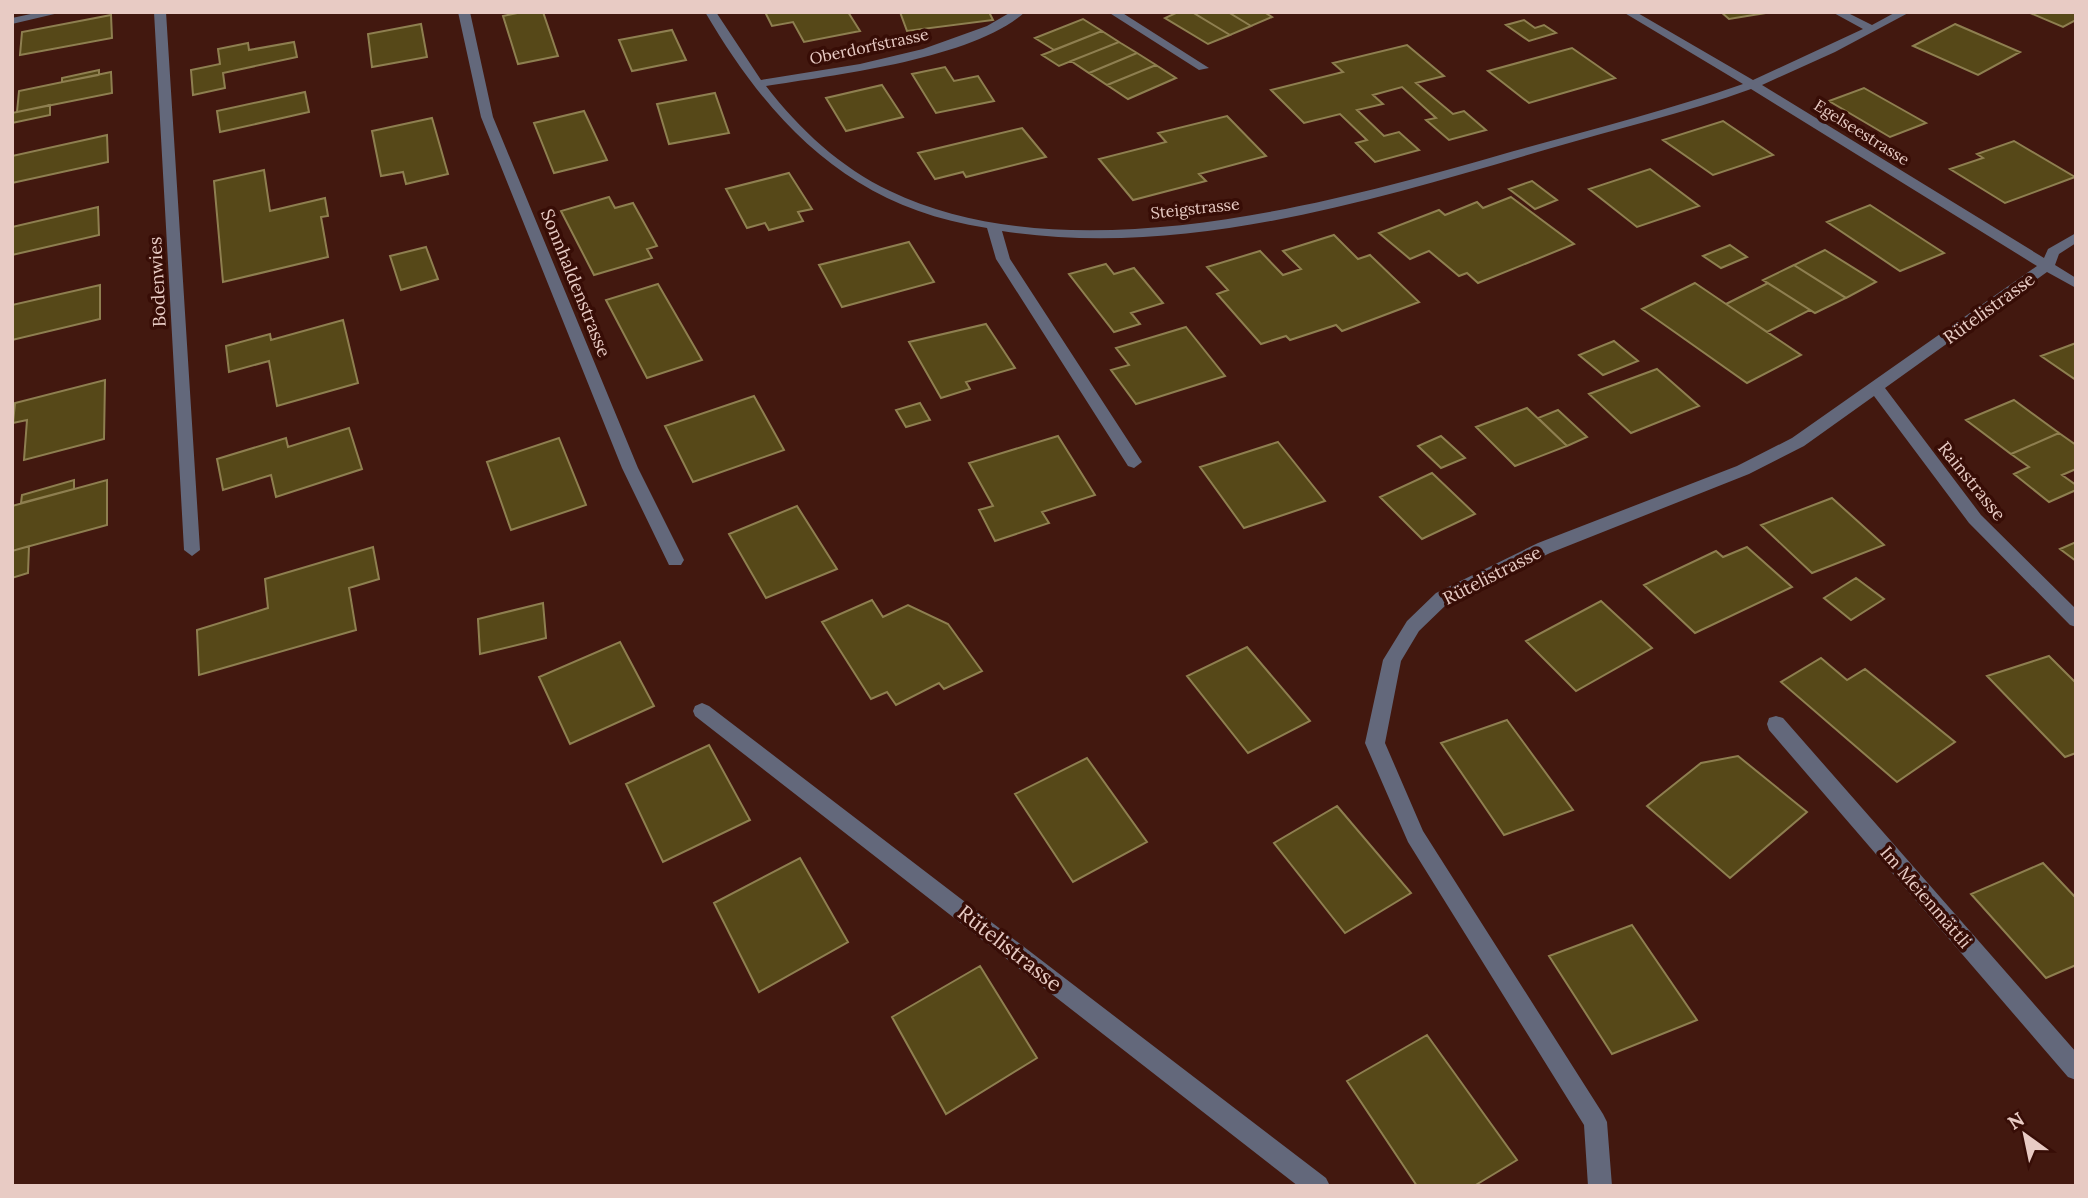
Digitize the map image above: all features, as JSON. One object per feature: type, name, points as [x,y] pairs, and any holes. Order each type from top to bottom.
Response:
[{"type":"street","points":[[12,21],[58,12]]},
{"type":"street","name":"Bodenwies","points":[[160,12],[192,550]]},
{"type":"street","name":"Sonnhaldenstrasse","points":[[464,12],[487,117],[631,468],[676,559]]},
{"type":"street","name":"Steigstrasse","points":[[710,12],[759,85],[809,139],[857,178],[918,207],[994,228],[1039,234],[1101,234],[1244,220],[1390,191],[1752,84],[1905,12]]},
{"type":"street","name":"Oberdorfstrasse","points":[[759,85],[920,53],[957,42],[1020,12]]},
{"type":"street","points":[[1113,12],[1203,68]]},
{"type":"street","name":"Egelseestrasse","points":[[1628,12],[1752,84],[2076,284]]},
{"type":"street","points":[[1837,12],[1871,29]]},
{"type":"street","points":[[994,228],[1003,259],[1134,462]]},
{"type":"street","name":"Rütelistrasse","points":[[1600,1186],[1595,1122],[1415,836],[1375,743],[1392,660],[1413,626],[1442,598],[1544,548],[1743,470],[1798,442],[2047,266],[2053,252],[2076,237]]},
{"type":"street","name":"Rainstrasse","points":[[1877,388],[1975,520],[2076,620]]},
{"type":"street","name":"Rütelistrasse","points":[[702,711],[1318,1186]]},
{"type":"street","name":"Im Meienmättli","points":[[1776,724],[2076,1069]]},
{"type":"building","points":[[543,12],[558,56],[518,64],[503,16]]},
{"type":"building","points":[[765,12],[848,12],[860,31],[804,42],[793,22],[772,26]]},
{"type":"building","points":[[900,12],[989,12],[993,20],[907,31]]},
{"type":"building","points":[[1178,12],[1192,12],[1230,35],[1208,44],[1165,18]]},
{"type":"building","points":[[1192,12],[1228,12],[1251,26],[1230,35]]},
{"type":"building","points":[[1228,12],[1264,12],[1272,17],[1251,26]]},
{"type":"building","points":[[1721,12],[1772,12],[1729,19]]},
{"type":"building","points":[[2028,12],[2076,12],[2076,20],[2063,27]]},
{"type":"building","points":[[111,15],[112,38],[20,55],[22,32]]},
{"type":"building","points":[[1083,19],[1102,31],[1054,50],[1035,38]]},
{"type":"building","points":[[1524,20],[1535,28],[1544,25],[1556,33],[1529,41],[1506,25]]},
{"type":"building","points":[[421,24],[427,57],[372,67],[368,34]]},
{"type":"building","points":[[1955,24],[2020,52],[1978,75],[1913,46]]},
{"type":"building","points":[[672,30],[686,60],[632,71],[619,40]]},
{"type":"building","points":[[1102,31],[1119,42],[1059,66],[1042,55]]},
{"type":"building","points":[[294,42],[297,57],[223,73],[225,88],[193,95],[191,70],[220,64],[218,49],[248,43],[249,50]]},
{"type":"building","points":[[1119,42],[1137,53],[1089,73],[1071,61]]},
{"type":"building","points":[[1407,45],[1444,76],[1416,83],[1453,114],[1464,111],[1486,130],[1449,140],[1426,120],[1436,118],[1402,87],[1373,95],[1383,104],[1357,110],[1384,136],[1399,132],[1419,150],[1375,162],[1356,143],[1367,140],[1340,114],[1304,123],[1271,90],[1343,72],[1333,63]]},
{"type":"building","points":[[1572,48],[1615,78],[1529,103],[1488,71]]},
{"type":"building","points":[[1137,53],[1156,65],[1107,85],[1089,73]]},
{"type":"building","points":[[1156,65],[1176,78],[1128,99],[1107,85]]},
{"type":"building","points":[[945,67],[954,81],[978,76],[994,101],[936,113],[912,74]]},
{"type":"building","points":[[99,70],[99,75],[62,82],[62,78]]},
{"type":"building","points":[[111,72],[112,93],[17,112],[19,91]]},
{"type":"building","points":[[882,85],[903,117],[846,131],[826,98]]},
{"type":"building","points":[[1864,88],[1926,123],[1890,137],[1829,101]]},
{"type":"building","points":[[305,92],[309,112],[220,132],[217,111]]},
{"type":"building","points":[[715,93],[729,133],[669,144],[657,104]]},
{"type":"building","points":[[50,105],[50,115],[12,123],[12,113]]},
{"type":"building","points":[[584,111],[607,160],[554,173],[534,123]]},
{"type":"building","points":[[1227,116],[1266,156],[1199,174],[1206,181],[1133,200],[1099,159],[1166,142],[1158,133]]},
{"type":"building","points":[[432,118],[448,174],[406,184],[403,172],[381,176],[372,131]]},
{"type":"building","points":[[1723,121],[1773,155],[1713,175],[1663,140]]},
{"type":"building","points":[[1022,128],[1046,157],[966,177],[963,172],[935,179],[918,153]]},
{"type":"building","points":[[107,135],[108,162],[12,183],[12,156]]},
{"type":"building","points":[[2014,141],[2075,177],[2005,203],[1950,169],[1983,158],[1977,154]]},
{"type":"building","points":[[1650,169],[1699,206],[1637,227],[1589,189]]},
{"type":"building","points":[[264,170],[270,211],[325,198],[328,216],[321,217],[328,257],[223,282],[214,181]]},
{"type":"building","points":[[789,173],[812,209],[798,212],[803,221],[769,230],[765,223],[747,228],[726,189]]},
{"type":"building","points":[[1532,181],[1557,200],[1535,209],[1509,189]]},
{"type":"building","points":[[609,197],[615,208],[633,203],[657,246],[647,249],[652,258],[594,275],[561,211]]},
{"type":"building","points":[[1511,197],[1574,244],[1478,283],[1467,273],[1459,276],[1429,251],[1410,259],[1379,233],[1439,210],[1445,215],[1477,202],[1483,208]]},
{"type":"building","points":[[1870,205],[1944,253],[1900,271],[1827,222]]},
{"type":"building","points":[[98,207],[99,235],[12,255],[12,227]]},
{"type":"building","points":[[1334,235],[1358,259],[1370,255],[1419,302],[1342,331],[1336,325],[1290,340],[1286,336],[1261,344],[1217,294],[1228,290],[1207,267],[1260,251],[1283,275],[1301,269],[1283,251]]},
{"type":"building","points":[[909,242],[934,282],[842,307],[819,265]]},
{"type":"building","points":[[1730,245],[1747,257],[1721,268],[1703,256]]},
{"type":"building","points":[[426,247],[438,279],[401,290],[390,256]]},
{"type":"building","points":[[1825,250],[1876,282],[1846,298],[1794,265]]},
{"type":"building","points":[[1106,264],[1114,274],[1134,268],[1163,303],[1131,313],[1140,324],[1114,332],[1069,274]]},
{"type":"building","points":[[1794,265],[1846,298],[1815,313],[1763,280]]},
{"type":"building","points":[[1695,283],[1801,355],[1747,383],[1642,309]]},
{"type":"building","points":[[1768,283],[1810,310],[1767,332],[1726,304]]},
{"type":"building","points":[[658,284],[702,360],[647,378],[606,300]]},
{"type":"building","points":[[100,285],[100,319],[12,340],[12,305]]},
{"type":"building","points":[[343,320],[358,383],[277,406],[269,361],[229,372],[226,346],[270,334],[271,340]]},
{"type":"building","points":[[986,324],[1015,368],[966,382],[970,389],[941,398],[909,342]]},
{"type":"building","points":[[1186,327],[1225,376],[1136,404],[1111,370],[1129,365],[1116,348]]},
{"type":"building","points":[[1614,341],[1638,361],[1603,375],[1579,355]]},
{"type":"building","points":[[2076,343],[2076,380],[2041,356]]},
{"type":"building","points":[[1657,369],[1699,406],[1631,433],[1589,394]]},
{"type":"building","points":[[105,380],[104,439],[24,460],[27,420],[13,423],[15,403]]},
{"type":"building","points":[[754,396],[784,450],[693,482],[665,426]]},
{"type":"building","points":[[2014,400],[2059,433],[2011,454],[1966,420]]},
{"type":"building","points":[[920,403],[930,420],[906,427],[896,410]]},
{"type":"building","points":[[1527,408],[1567,446],[1515,466],[1476,427]]},
{"type":"building","points":[[1558,410],[1587,437],[1567,446],[1538,418]]},
{"type":"building","points":[[349,428],[362,469],[276,497],[271,475],[223,490],[217,459],[286,438],[288,447]]},
{"type":"building","points":[[2059,433],[2076,445],[2076,469],[2062,475],[2076,485],[2076,490],[2049,502],[2014,474],[2029,467],[2011,454]]},
{"type":"building","points":[[1058,436],[1095,495],[1042,512],[1049,523],[995,541],[979,510],[993,506],[969,463]]},
{"type":"building","points":[[1441,436],[1465,458],[1441,468],[1418,446]]},
{"type":"building","points":[[559,438],[586,505],[511,530],[487,462]]},
{"type":"building","points":[[1278,442],[1325,501],[1244,528],[1200,467]]},
{"type":"building","points":[[1432,473],[1475,514],[1422,539],[1380,497]]},
{"type":"building","points":[[74,480],[74,489],[21,503],[22,495]]},
{"type":"building","points":[[107,480],[107,525],[12,551],[12,506]]},
{"type":"building","points":[[1832,498],[1884,545],[1812,573],[1761,525]]},
{"type":"building","points":[[797,506],[837,569],[766,598],[729,534]]},
{"type":"building","points":[[2076,542],[2076,561],[2060,549]]},
{"type":"building","points":[[29,546],[28,573],[12,578],[12,551]]},
{"type":"building","points":[[373,547],[379,579],[349,588],[356,630],[199,675],[197,630],[268,608],[265,579]]},
{"type":"building","points":[[1747,547],[1792,587],[1695,633],[1644,585],[1716,551],[1723,557]]},
{"type":"building","points":[[1856,578],[1884,599],[1851,620],[1824,598]]},
{"type":"building","points":[[872,600],[883,617],[908,605],[948,624],[982,671],[944,689],[939,683],[896,705],[887,692],[871,699],[822,622]]},
{"type":"building","points":[[1601,601],[1652,648],[1576,691],[1526,641]]},
{"type":"building","points":[[543,603],[546,638],[480,654],[478,619]]},
{"type":"building","points":[[620,642],[654,706],[570,744],[539,677]]},
{"type":"building","points":[[1247,647],[1310,721],[1248,753],[1187,676]]},
{"type":"building","points":[[2049,656],[2076,683],[2076,753],[2065,757],[1987,676]]},
{"type":"building","points":[[1821,658],[1847,680],[1865,669],[1955,742],[1897,782],[1781,682]]},
{"type":"building","points":[[1507,720],[1573,810],[1504,835],[1441,743]]},
{"type":"building","points":[[709,745],[750,820],[663,862],[626,784]]},
{"type":"building","points":[[1738,756],[1807,812],[1730,878],[1647,806],[1701,763]]},
{"type":"building","points":[[1087,758],[1147,842],[1073,882],[1015,794]]},
{"type":"building","points":[[1337,806],[1411,893],[1345,933],[1274,843]]},
{"type":"building","points":[[800,858],[848,942],[759,992],[714,903]]},
{"type":"building","points":[[2043,863],[2076,898],[2076,965],[2046,978],[1971,894]]},
{"type":"building","points":[[1632,925],[1697,1020],[1612,1054],[1549,956]]},
{"type":"building","points":[[980,966],[1037,1058],[946,1114],[892,1017]]},
{"type":"building","points":[[1427,1035],[1517,1160],[1474,1186],[1417,1186],[1347,1081]]}]
